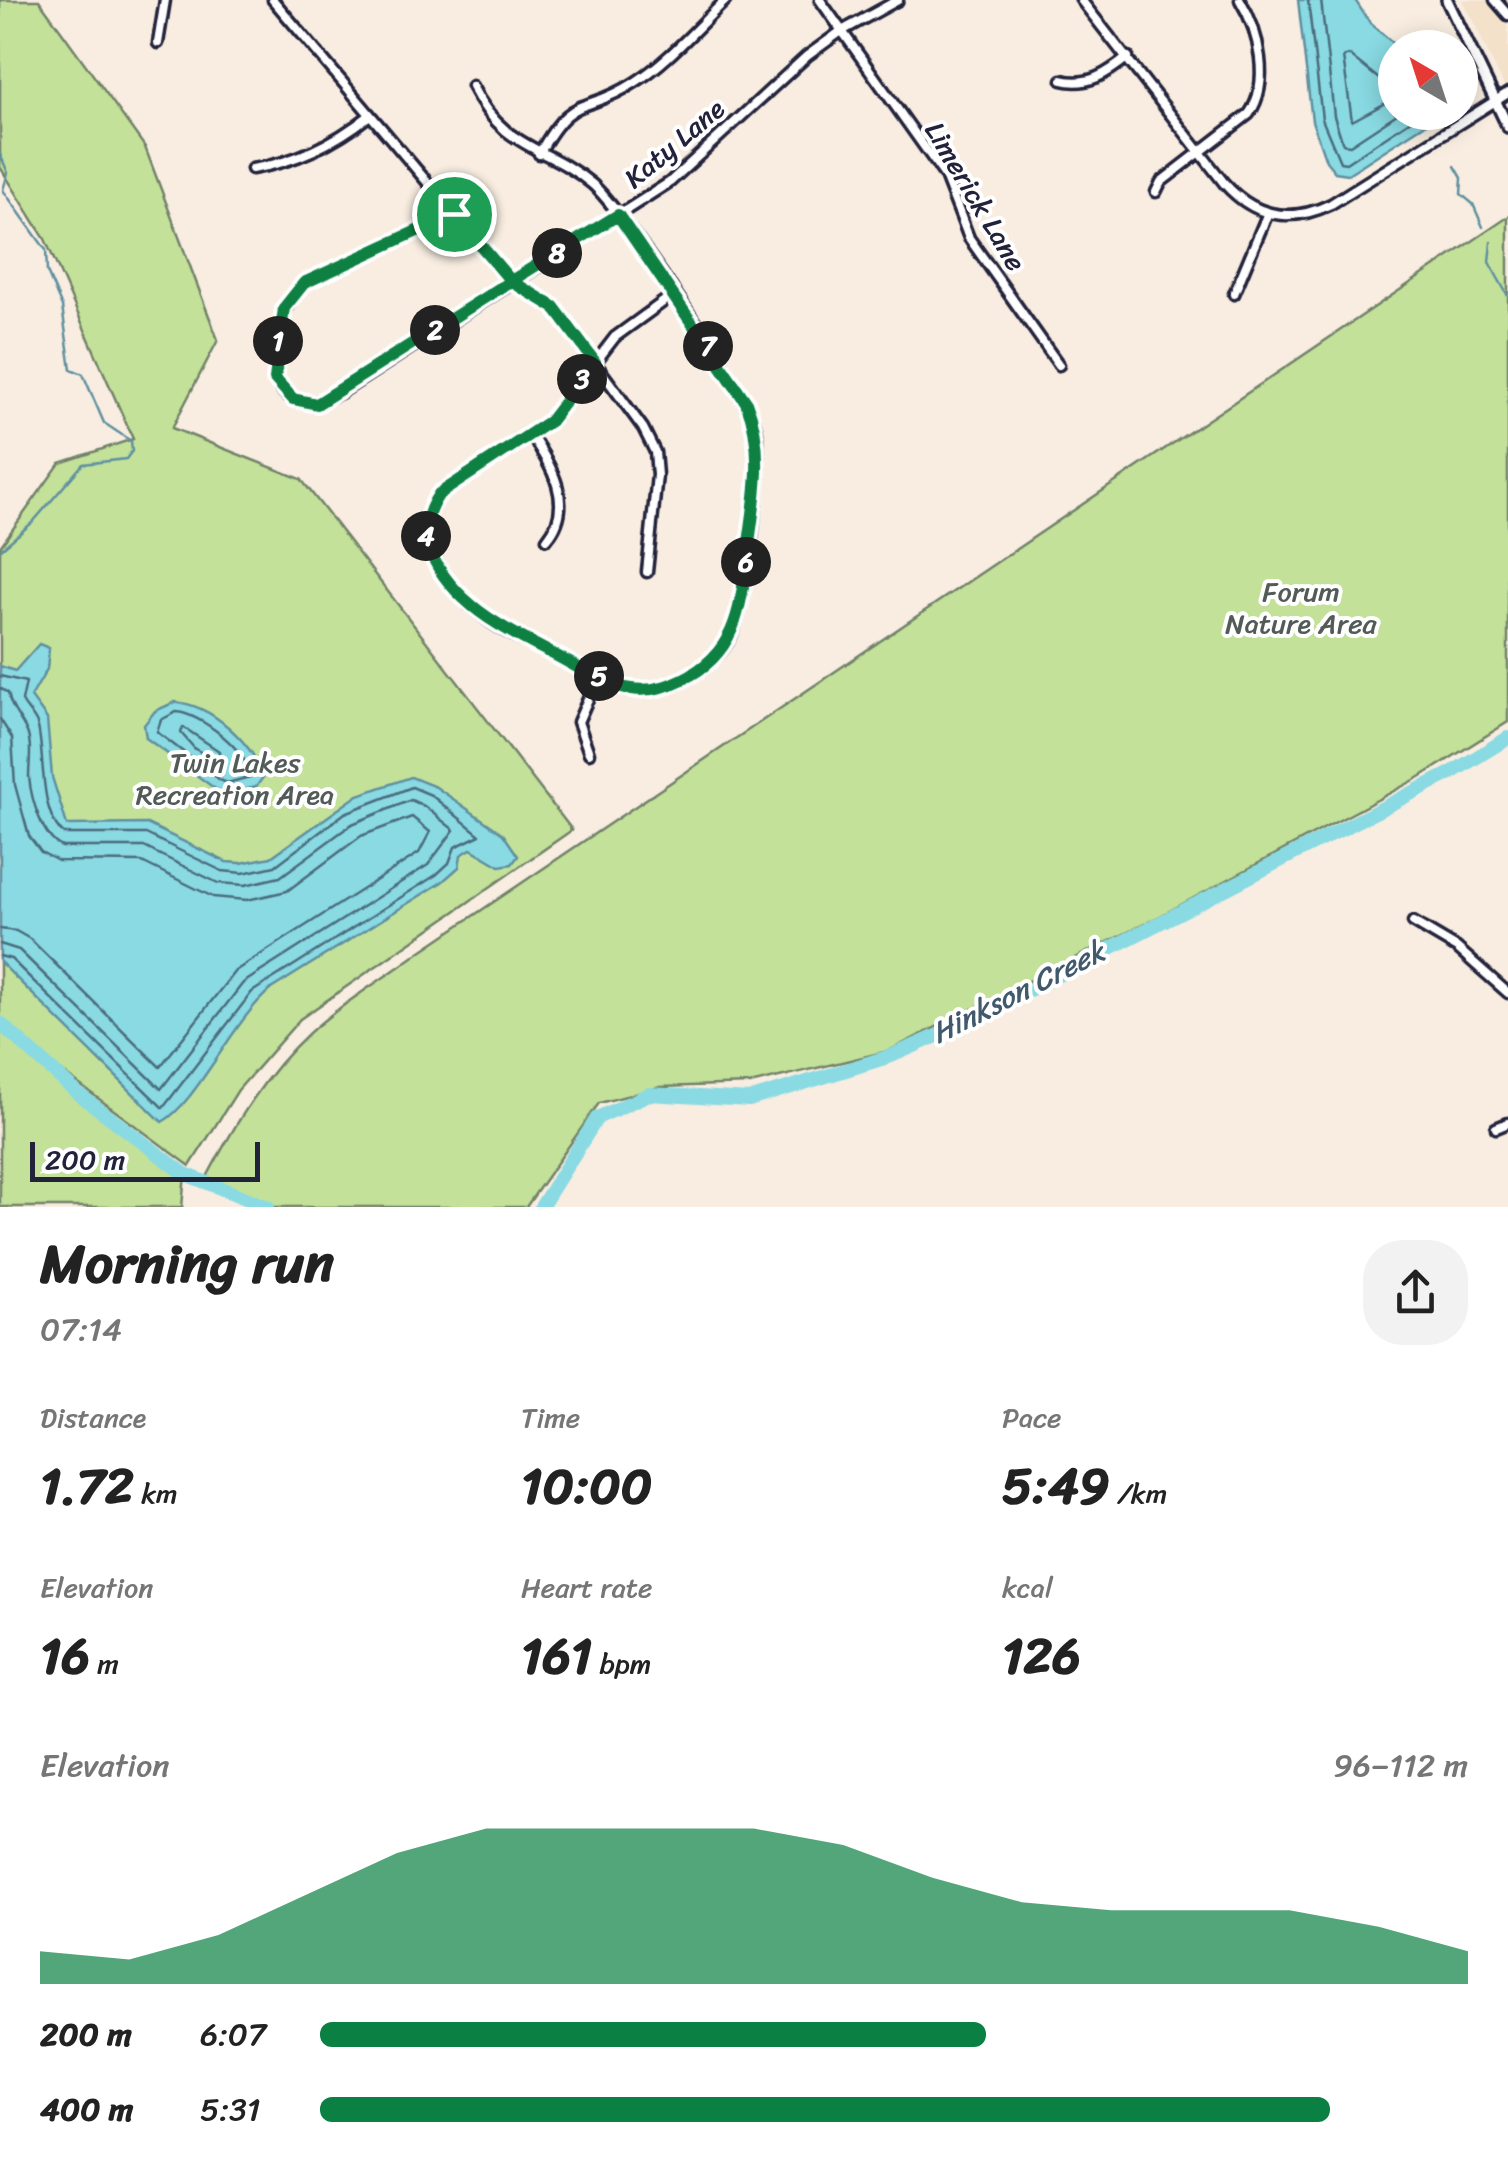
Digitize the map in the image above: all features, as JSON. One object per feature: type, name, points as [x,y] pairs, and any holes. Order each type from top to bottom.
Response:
[{"type":"street","points":[[158,43],[164,0]]},
{"type":"street","points":[[273,0],[511,281],[554,307],[643,428],[655,452],[658,475],[647,572]]},
{"type":"street","points":[[539,154],[562,117],[580,105],[633,84],[726,0]]},
{"type":"street","name":"Limerick Lane","points":[[820,0],[945,176],[969,238],[1059,365]]},
{"type":"street","name":"Katy Lane","points":[[454,214],[304,283],[292,294],[284,308],[275,379],[293,399],[317,404],[670,182],[792,70],[840,32],[898,0]]},
{"type":"street","points":[[1081,0],[1240,200],[1267,215],[1316,211],[1508,94]]},
{"type":"street","points":[[1156,192],[1161,182],[1248,114],[1262,88],[1255,33],[1240,0]]},
{"type":"street","points":[[1447,0],[1508,127]]},
{"type":"street","points":[[1495,0],[1508,15]]},
{"type":"street","points":[[1062,80],[1076,84],[1096,78],[1128,57]]},
{"type":"street","points":[[472,86],[504,130],[588,180],[618,215],[674,294],[746,402],[756,426],[759,464],[740,614],[731,637],[718,656],[666,687],[628,689],[498,627],[472,606],[430,551],[426,534],[428,510],[452,483],[550,421],[626,326],[674,294]]},
{"type":"street","points":[[252,170],[274,166],[338,140],[370,115]]},
{"type":"street","points":[[1234,294],[1267,215]]},
{"type":"street","points":[[531,435],[559,484],[556,528],[546,539]]},
{"type":"street","points":[[590,753],[578,722],[598,676]]},
{"type":"street","points":[[1413,922],[1457,948],[1508,994]]},
{"type":"street","points":[[1496,1128],[1508,1123]]},
{"type":"shaded area","points":[[1463,0],[1508,0],[1508,94],[1478,30]]},
{"type":"green space","name":"Twin Lakes Recreation Area","points":[[0,0],[39,0],[145,147],[218,340],[172,428],[301,479],[572,830],[300,1019],[238,1090],[190,1166],[31,1049],[76,1092],[185,1174],[182,1207],[0,1207],[0,547],[60,463],[133,439],[45,239],[0,167]]},
{"type":"green space","name":"Forum Nature Area","points":[[1508,217],[1508,722],[1420,777],[1160,916],[888,1051],[750,1084],[660,1087],[599,1103],[526,1207],[274,1207],[207,1177],[265,1083],[293,1049],[336,1011]]},
{"type":"water","points":[[1298,0],[1355,0],[1378,30],[1378,130],[1416,130],[1348,174],[1335,172],[1326,161],[1312,121]]},
{"type":"water","points":[[39,644],[49,648],[47,669],[31,697],[47,719],[52,777],[67,825],[147,824],[226,862],[241,863],[271,857],[358,795],[411,777],[436,787],[503,834],[518,856],[512,864],[500,866],[471,849],[461,855],[459,867],[442,882],[271,989],[243,1020],[188,1098],[162,1122],[0,962],[0,666],[15,671]]},
{"type":"water","points":[[175,702],[203,710],[239,738],[264,776],[256,787],[226,794],[146,738],[144,725],[155,711]]},
{"type":"waterway","points":[[0,154],[8,173],[3,190],[46,250],[47,272],[62,307],[71,369],[83,374],[104,423],[131,441],[132,451],[126,459],[83,464],[33,522],[0,550]]},
{"type":"waterway","points":[[1455,166],[1462,178],[1461,194],[1473,204],[1483,227]]},
{"type":"waterway","points":[[1491,242],[1489,262],[1508,296]]},
{"type":"waterway","name":"Hinkson Creek","points":[[541,1207],[597,1118],[649,1094],[749,1100],[891,1056],[955,1028],[1451,773],[1508,738]]},
{"type":"waterway","name":"Hinkson Creek","points":[[0,1023],[76,1092],[185,1174],[268,1207]]},
{"type":"route","points":[[454,214],[304,283],[292,294],[284,308],[273,370],[275,379],[293,399],[302,404],[317,404],[342,392],[511,281],[547,301],[595,362],[550,421],[439,494],[428,510],[426,534],[430,551],[485,618],[598,676],[628,689],[649,690],[693,674],[718,656],[740,614],[759,464],[756,426],[746,402],[618,215],[511,281],[454,214]]}]
